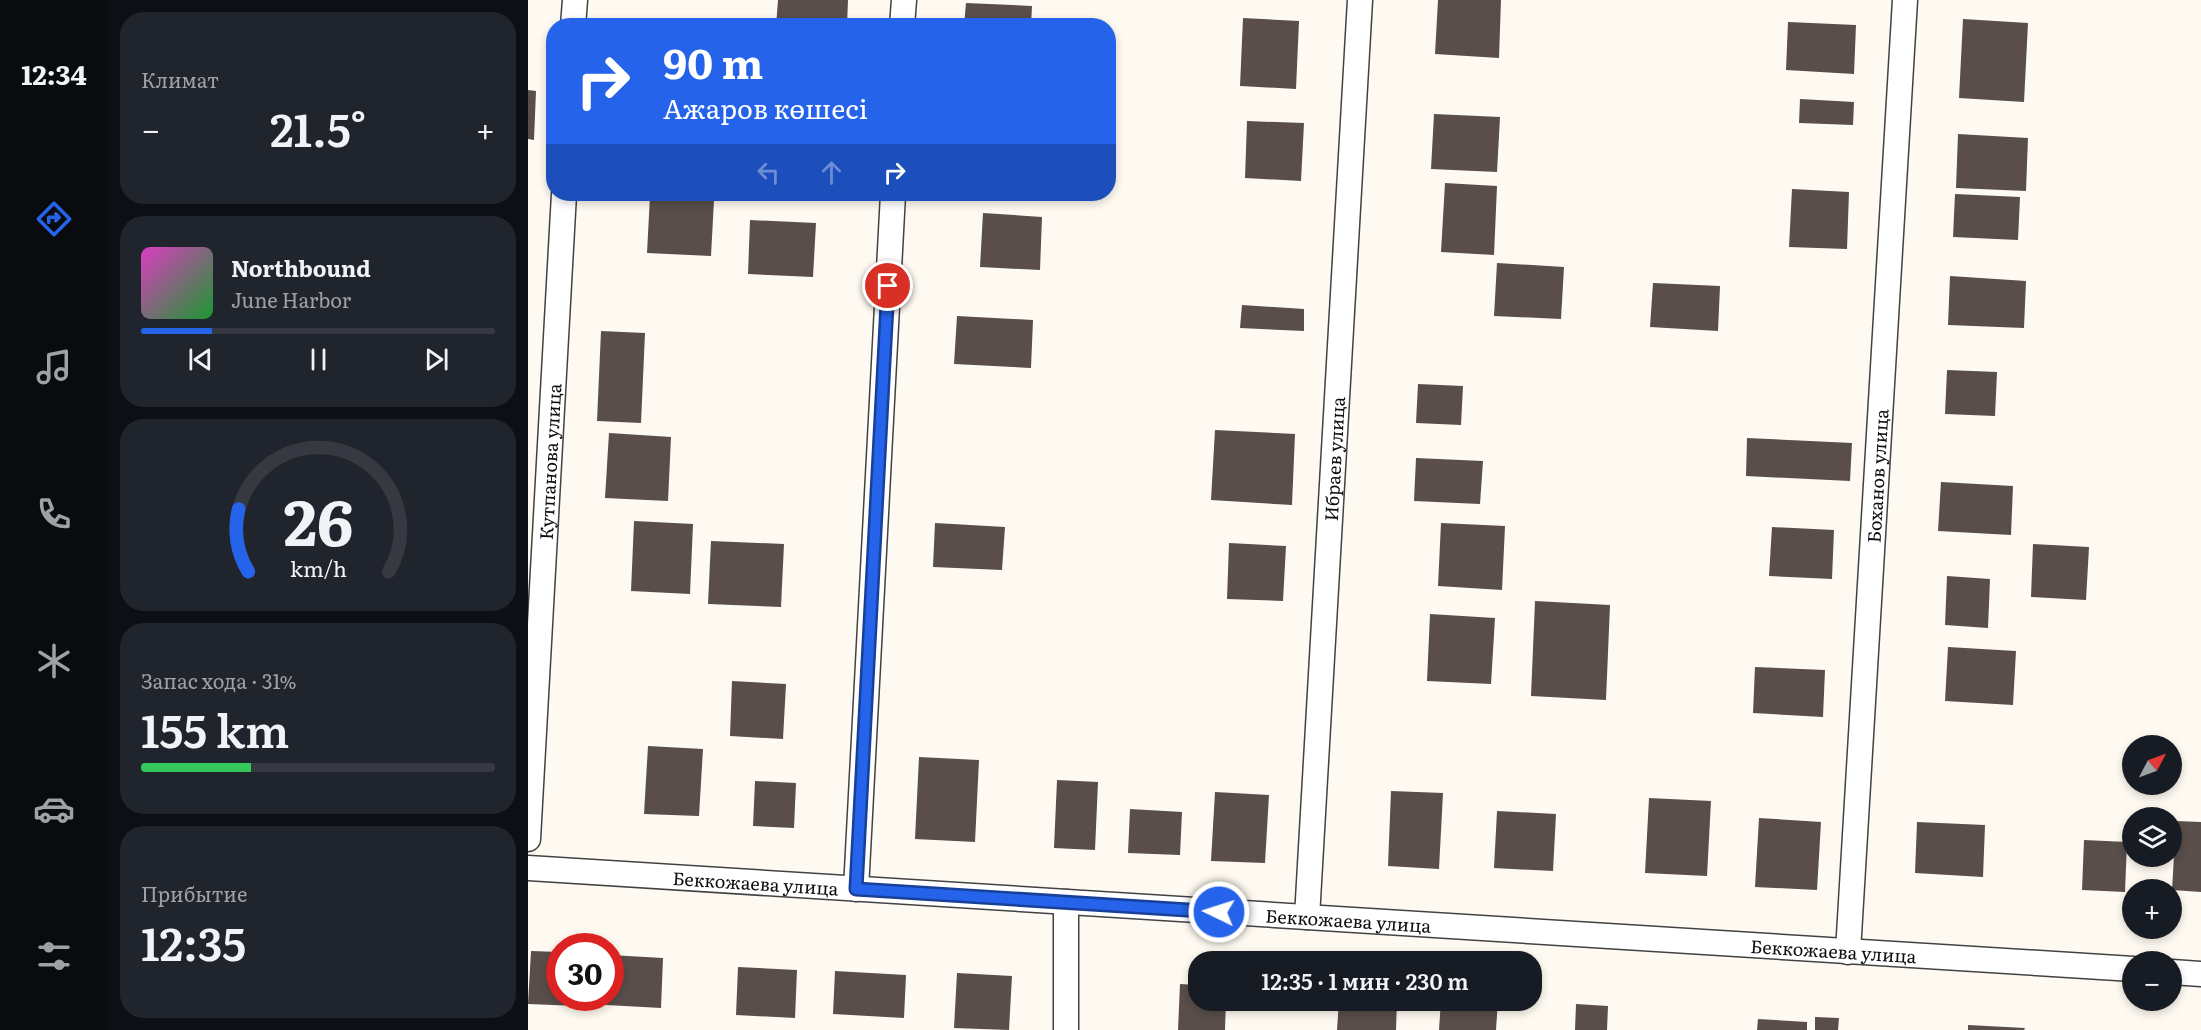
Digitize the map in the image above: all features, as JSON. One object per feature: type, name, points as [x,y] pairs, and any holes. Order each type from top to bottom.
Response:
[{"type":"street","points":[[574,18],[575,0]]},
{"type":"street","points":[[903,18],[904,0]]},
{"type":"street","name":"Ибраев улица","points":[[1307,917],[1360,0]]},
{"type":"street","name":"Боханов улица","points":[[1848,952],[1905,0]]},
{"type":"street","name":"Кутпанова улица","points":[[528,838],[564,201]]},
{"type":"street","points":[[856,889],[893,201]]},
{"type":"street","name":"Беккожаева улица","points":[[528,868],[2122,968]]},
{"type":"street","points":[[1065,1030],[1066,902]]},
{"type":"street","points":[[2182,973],[2201,974]]},
{"type":"building","points":[[778,0],[848,0],[847,18],[777,18]]},
{"type":"building","points":[[1438,0],[1501,0],[1499,58],[1435,54]]},
{"type":"building","points":[[966,3],[1032,6],[1031,18],[965,18]]},
{"type":"building","points":[[1243,18],[1299,21],[1296,89],[1240,86]]},
{"type":"building","points":[[1963,19],[2028,23],[2024,102],[1959,98]]},
{"type":"building","points":[[1788,22],[1856,25],[1854,74],[1786,70]]},
{"type":"building","points":[[528,90],[536,91],[534,140],[528,139]]},
{"type":"building","points":[[1800,99],[1854,102],[1853,125],[1799,123]]},
{"type":"building","points":[[1434,114],[1500,117],[1497,172],[1431,169]]},
{"type":"building","points":[[1247,121],[1304,123],[1301,181],[1245,178]]},
{"type":"building","points":[[1958,134],[2028,138],[2026,191],[1956,188]]},
{"type":"building","points":[[1445,183],[1497,186],[1494,255],[1441,252]]},
{"type":"building","points":[[1792,189],[1849,192],[1847,249],[1789,247]]},
{"type":"building","points":[[1955,194],[2020,197],[2018,240],[1953,237]]},
{"type":"building","points":[[650,201],[714,201],[711,256],[647,253]]},
{"type":"building","points":[[983,213],[1042,217],[1040,270],[980,267]]},
{"type":"building","points":[[750,220],[816,223],[813,277],[748,274]]},
{"type":"building","points":[[1497,263],[1564,267],[1561,319],[1494,316]]},
{"type":"building","points":[[1950,276],[2026,281],[2024,328],[1948,325]]},
{"type":"building","points":[[1653,283],[1720,286],[1718,331],[1650,327]]},
{"type":"building","points":[[1242,305],[1304,309],[1304,331],[1240,328]]},
{"type":"building","points":[[957,316],[1033,320],[1031,368],[954,364]]},
{"type":"building","points":[[601,331],[645,333],[641,423],[597,421]]},
{"type":"building","points":[[1947,370],[1997,372],[1995,416],[1945,414]]},
{"type":"building","points":[[1418,384],[1463,386],[1461,425],[1416,423]]},
{"type":"building","points":[[1215,430],[1295,434],[1292,505],[1211,500]]},
{"type":"building","points":[[609,433],[671,437],[668,501],[605,498]]},
{"type":"building","points":[[1747,438],[1852,443],[1850,481],[1746,476]]},
{"type":"building","points":[[1416,458],[1483,461],[1480,504],[1414,501]]},
{"type":"building","points":[[1941,482],[2013,486],[2011,535],[1938,531]]},
{"type":"building","points":[[634,521],[693,524],[690,594],[631,591]]},
{"type":"building","points":[[935,523],[1005,527],[1002,570],[933,567]]},
{"type":"building","points":[[1441,523],[1505,526],[1502,590],[1438,586]]},
{"type":"building","points":[[1772,527],[1834,530],[1832,579],[1769,576]]},
{"type":"building","points":[[711,541],[784,544],[781,607],[708,604]]},
{"type":"building","points":[[1229,543],[1286,546],[1283,601],[1227,599]]},
{"type":"building","points":[[2033,544],[2089,547],[2086,600],[2031,597]]},
{"type":"building","points":[[1947,576],[1990,579],[1988,628],[1945,625]]},
{"type":"building","points":[[1535,601],[1610,605],[1606,700],[1531,696]]},
{"type":"building","points":[[1430,614],[1495,618],[1491,684],[1427,681]]},
{"type":"building","points":[[1948,647],[2016,651],[2013,705],[1945,701]]},
{"type":"building","points":[[1755,667],[1825,670],[1823,717],[1753,713]]},
{"type":"building","points":[[732,681],[786,684],[783,739],[730,736]]},
{"type":"building","points":[[648,746],[703,749],[699,816],[644,814]]},
{"type":"building","points":[[919,757],[979,760],[975,842],[915,839]]},
{"type":"building","points":[[1057,780],[1098,782],[1095,850],[1054,848]]},
{"type":"building","points":[[755,781],[796,783],[794,828],[753,826]]},
{"type":"building","points":[[1391,791],[1443,793],[1439,869],[1388,866]]},
{"type":"building","points":[[1215,792],[1269,795],[1265,863],[1211,861]]},
{"type":"building","points":[[1649,798],[1711,801],[1707,876],[1645,873]]},
{"type":"building","points":[[1130,809],[1182,812],[1180,855],[1128,853]]},
{"type":"building","points":[[1497,811],[1556,814],[1553,871],[1494,868]]},
{"type":"building","points":[[1759,818],[1821,822],[1817,890],[1755,887]]},
{"type":"building","points":[[2182,821],[2201,822],[2201,892],[2182,891],[2182,879],[2173,879],[2173,867],[2182,867]]},
{"type":"building","points":[[1917,822],[1985,825],[1983,877],[1915,873]]},
{"type":"building","points":[[2084,840],[2122,842],[2122,867],[2126,867],[2126,879],[2122,879],[2122,892],[2082,890]]},
{"type":"building","points":[[531,951],[546,952],[546,1005],[528,1004]]},
{"type":"building","points":[[624,956],[663,958],[661,1008],[624,1006]]},
{"type":"building","points":[[738,967],[797,970],[795,1018],[736,1015]]},
{"type":"building","points":[[835,971],[906,975],[904,1018],[833,1014]]},
{"type":"building","points":[[957,973],[1012,976],[1009,1030],[954,1028]]},
{"type":"building","points":[[1180,984],[1188,984],[1188,1011],[1226,1011],[1225,1030],[1178,1030]]},
{"type":"building","points":[[1576,1004],[1608,1006],[1607,1030],[1575,1030]]},
{"type":"building","points":[[1338,1011],[1397,1011],[1396,1030],[1337,1030]]},
{"type":"building","points":[[1440,1011],[1497,1011],[1496,1030],[1439,1030]]},
{"type":"building","points":[[1815,1017],[1839,1018],[1838,1030],[1815,1030]]},
{"type":"building","points":[[1758,1019],[1807,1022],[1807,1030],[1757,1030]]},
{"type":"building","points":[[1968,1025],[2025,1028],[2024,1030],[1968,1030]]},
{"type":"route","points":[[888,286],[856,889],[1219,912]]}]
